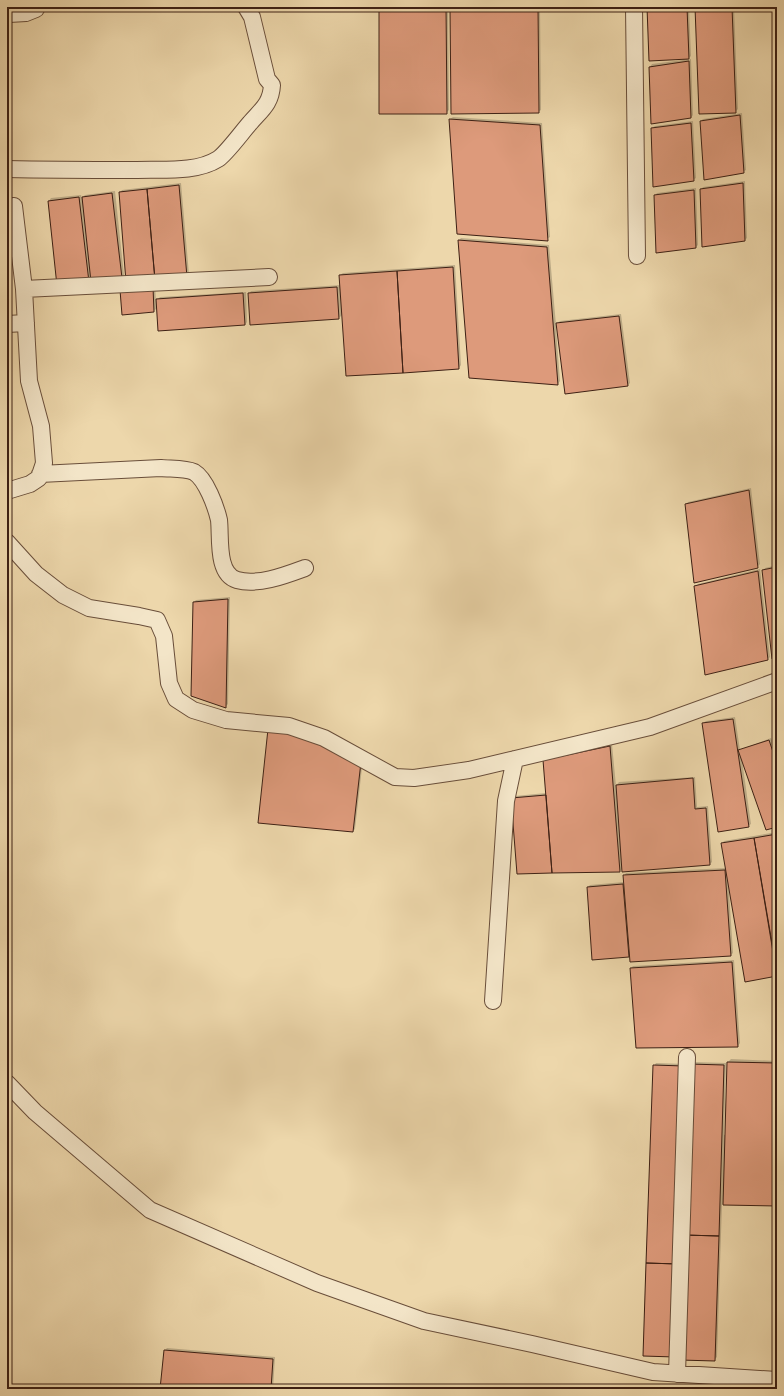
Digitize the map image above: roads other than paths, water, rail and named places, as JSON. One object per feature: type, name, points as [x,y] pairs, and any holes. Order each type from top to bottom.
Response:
[{"type":"street","points":[[7,169],[175,169],[198,167],[219,159],[264,108],[272,94],[272,85],[266,79],[252,17],[246,7]]},
{"type":"street","points":[[634,7],[637,256]]},
{"type":"street","points":[[7,12],[9,14],[26,13],[36,9]]},
{"type":"street","points":[[7,491],[30,484],[39,478],[44,464],[42,426],[29,381],[24,289],[14,206]]},
{"type":"street","points":[[24,289],[269,277]]},
{"type":"street","points":[[7,324],[26,322]]},
{"type":"street","points":[[40,474],[71,474],[161,468],[193,472],[200,477],[209,492],[218,519],[222,560],[229,576],[236,580],[254,581],[274,578],[305,568]]},
{"type":"street","points":[[7,542],[36,574],[63,595],[89,608],[157,620],[164,636],[169,683],[176,699],[193,710],[226,720],[289,726],[324,738],[395,777],[414,778],[469,770],[650,727],[777,682]]},
{"type":"street","points":[[494,1001],[506,801],[515,759]]},
{"type":"street","points":[[677,1374],[687,1057]]},
{"type":"street","points":[[7,1083],[35,1112],[150,1210],[317,1283],[424,1321],[652,1372],[777,1380]]}]
